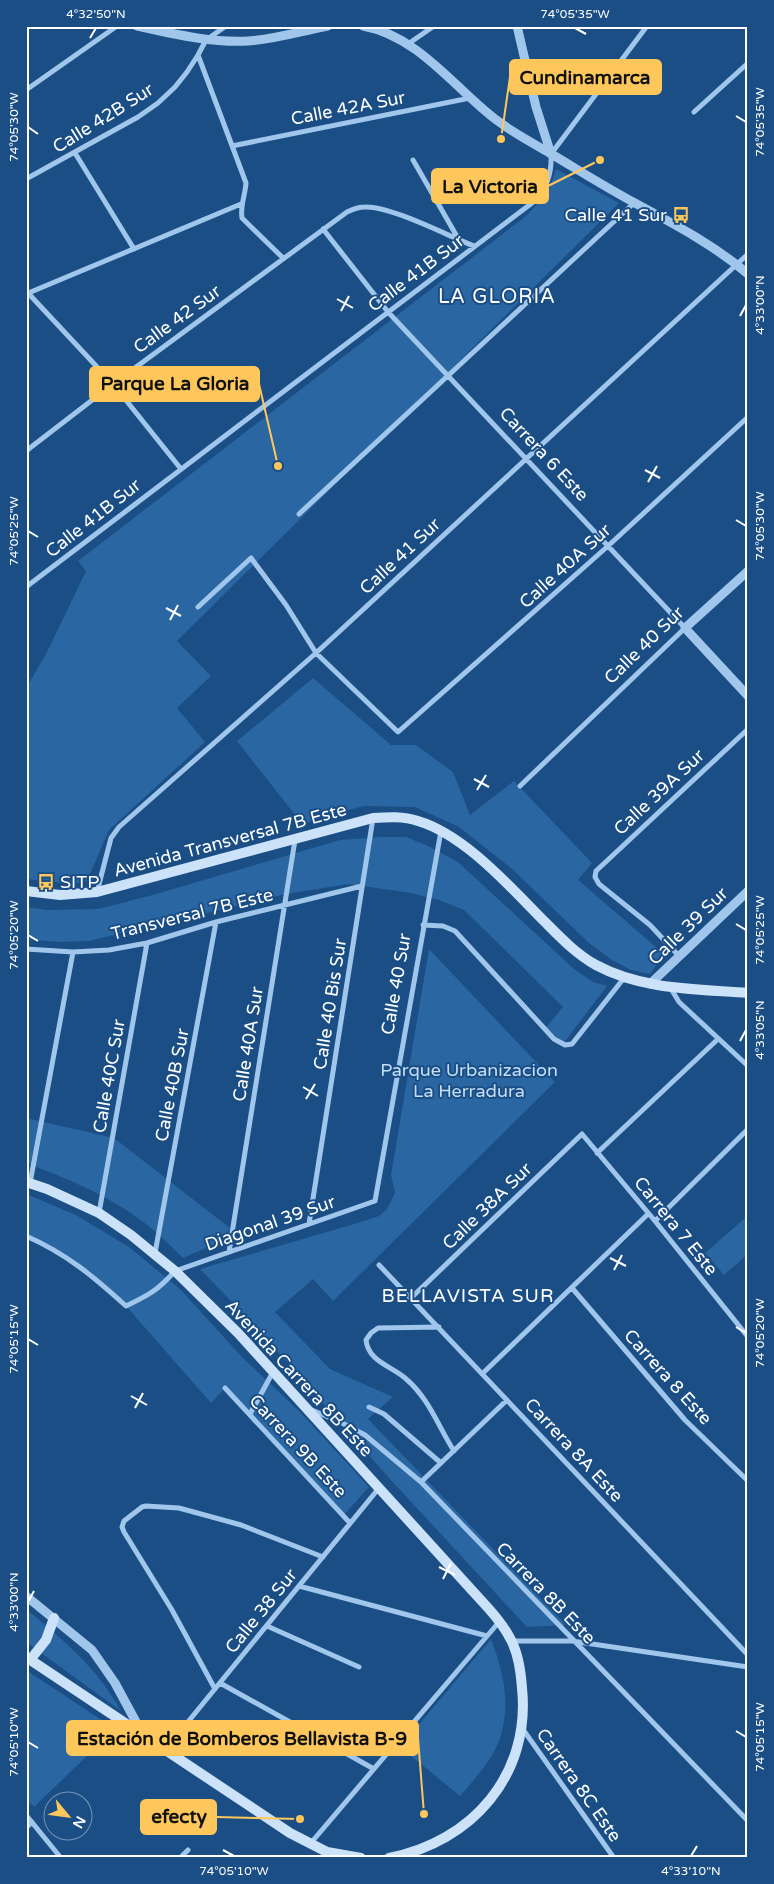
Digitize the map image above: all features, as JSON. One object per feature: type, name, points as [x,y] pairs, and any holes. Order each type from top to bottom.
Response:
[{"type":"main road","name":"Avenida Transversal 7B Este","points":[[26,891],[60,895],[97,892],[373,818],[401,817],[418,821],[441,831],[479,857],[562,939],[582,956],[597,965],[624,978],[650,984],[748,993]]},
{"type":"main road","name":"Avenida Carrera 8B Este","points":[[28,1182],[99,1213],[155,1253],[175,1271],[238,1334],[379,1488],[500,1622],[512,1641],[522,1680],[524,1702],[522,1728],[512,1764],[500,1787],[486,1806],[464,1825],[419,1850],[389,1858]]},
{"type":"main road","points":[[54,1618],[46,1640],[27,1660],[240,1802],[327,1855],[361,1858]]},
{"type":"street","points":[[26,90],[117,26]]},
{"type":"street","points":[[137,26],[206,40],[228,41],[266,39],[328,26]]},
{"type":"street","name":"Calle 42B Sur","points":[[26,179],[138,117],[158,103],[175,87],[198,55],[206,40],[226,26]]},
{"type":"street","points":[[363,26],[381,31],[408,44],[505,126],[634,203],[676,224],[737,264],[748,274]]},
{"type":"street","points":[[408,44],[434,26]]},
{"type":"street","points":[[517,26],[536,107],[551,154]]},
{"type":"street","name":"Calle 41B Sur","points":[[26,587],[532,203],[543,191],[552,168],[551,154],[647,26]]},
{"type":"street","points":[[198,55],[246,184],[241,204],[242,218],[283,258]]},
{"type":"street","points":[[694,112],[748,63]]},
{"type":"street","name":"Calle 42A Sur","points":[[232,146],[470,98]]},
{"type":"street","points":[[75,153],[134,249]]},
{"type":"street","points":[[413,160],[460,240],[474,246]]},
{"type":"street","points":[[299,514],[634,203]]},
{"type":"street","points":[[181,469],[113,384],[27,294],[241,204]]},
{"type":"street","name":"Calle 42 Sur","points":[[26,451],[283,258],[355,208],[366,206],[380,209],[460,240]]},
{"type":"street","name":"Carrera 6 Este","points":[[323,229],[388,312],[748,696]]},
{"type":"street","name":"Calle 41 Sur","points":[[97,892],[111,838],[119,826],[316,653],[748,254]]},
{"type":"street","name":"Calle 40A Sur","points":[[316,653],[398,732],[608,546],[748,417]]},
{"type":"street","points":[[198,607],[251,558],[286,605],[316,653]]},
{"type":"street","name":"Calle 40 Sur","points":[[520,786],[685,628],[748,571]]},
{"type":"street","name":"Calle 39A Sur","points":[[679,956],[650,925],[599,884],[595,873],[598,867],[748,729]]},
{"type":"street","name":"Calle 40 Bis Sur","points":[[309,1224],[373,818]]},
{"type":"street","name":"Calle 40 Sur","points":[[375,1201],[441,831]]},
{"type":"street","name":"Calle 40A Sur","points":[[229,1252],[295,839]]},
{"type":"street","name":"Transversal 7B Este","points":[[26,949],[73,952],[109,950],[146,943],[216,922],[362,886]]},
{"type":"street","name":"Calle 39 Sur","points":[[650,984],[748,891]]},
{"type":"street","name":"Calle 40B Sur","points":[[155,1253],[216,922]]},
{"type":"street","points":[[423,925],[442,926],[455,931],[554,1039],[565,1046],[572,1044],[624,978]]},
{"type":"street","name":"Calle 40C Sur","points":[[99,1213],[146,943]]},
{"type":"street","points":[[28,1182],[73,952]]},
{"type":"street","points":[[670,987],[679,1002],[748,1066]]},
{"type":"street","points":[[597,1152],[718,1039]]},
{"type":"street","points":[[655,1221],[748,1129]]},
{"type":"street","name":"Carrera 7 Este","points":[[582,1134],[748,1336]]},
{"type":"street","name":"Calle 38A Sur","points":[[410,1298],[582,1134]]},
{"type":"street","name":"Diagonal 39 Sur","points":[[175,1271],[375,1201]]},
{"type":"street","points":[[482,1374],[648,1214]]},
{"type":"street","points":[[26,1236],[51,1247],[126,1306],[152,1294],[175,1271]]},
{"type":"street","name":"Carrera 8A Este","points":[[379,1265],[748,1655]]},
{"type":"street","name":"Carrera 8 Este","points":[[572,1288],[686,1420],[748,1480]]},
{"type":"street","points":[[438,1328],[378,1328],[366,1340],[367,1350],[374,1357],[406,1378],[419,1392],[433,1411],[454,1451]]},
{"type":"street","points":[[250,1414],[273,1372]]},
{"type":"street","name":"Carrera 9B Este","points":[[225,1388],[350,1523]]},
{"type":"street","points":[[421,1482],[507,1400]]},
{"type":"street","points":[[369,1406],[384,1414],[441,1463]]},
{"type":"street","name":"Carrera 8B Este","points":[[306,1408],[342,1423],[365,1436],[421,1482],[572,1641],[748,1821]]},
{"type":"street","name":"Calle 38 Sur","points":[[165,1751],[379,1488]]},
{"type":"street","points":[[215,1688],[172,1610],[124,1532],[122,1528],[124,1521],[133,1513],[146,1506],[179,1508],[241,1525],[323,1557]]},
{"type":"street","points":[[299,1586],[487,1636]]},
{"type":"street","points":[[26,1596],[92,1650],[125,1700],[143,1736]]},
{"type":"street","points":[[310,1844],[500,1622]]},
{"type":"street","points":[[266,1626],[359,1667]]},
{"type":"street","points":[[512,1641],[572,1641],[748,1667]]},
{"type":"street","points":[[220,1683],[374,1769]]},
{"type":"street","name":"Carrera 8C Este","points":[[522,1728],[614,1858]]},
{"type":"street","points":[[26,1815],[61,1858]]},
{"type":"street","points":[[26,1828],[32,1822]]},
{"type":"street","points":[[180,1858],[188,1850]]},
{"type":"green space","points":[[556,169],[619,203],[177,641],[211,676],[177,708],[205,742],[109,830],[87,881],[73,884],[26,879],[26,688],[46,654],[86,571],[78,561],[526,216],[548,193]]},
{"type":"green space","points":[[313,678],[391,745],[416,745],[453,772],[470,815],[514,781],[592,863],[578,880],[664,954],[650,974],[631,970],[612,960],[590,944],[511,868],[459,827],[415,807],[364,806],[321,817],[303,825],[237,741]]},
{"type":"green space","points":[[406,837],[458,862],[574,969],[593,982],[607,986],[563,1044],[546,1027],[563,1007],[464,910],[439,900],[411,893],[348,884],[286,894],[89,941],[58,942],[26,939],[26,907],[47,910],[98,909],[340,840]]},
{"type":"green space","name":"Parque Urbanizacion La Herradura","points":[[429,949],[555,1082],[333,1301],[313,1279],[275,1312],[330,1369],[393,1397],[368,1419],[566,1625],[527,1627],[389,1478],[256,1327],[200,1269],[361,1222],[379,1216],[387,1209],[395,1193],[391,1175]]},
{"type":"green space","points":[[26,1118],[114,1138],[230,1228],[222,1241],[183,1258],[152,1229],[123,1208],[76,1183],[26,1163]]},
{"type":"green space","points":[[26,1194],[76,1215],[129,1247],[181,1290],[242,1357],[301,1413],[369,1487],[343,1516],[225,1388],[211,1403],[126,1306],[75,1264],[26,1236]]},
{"type":"green space","points":[[745,1218],[748,1221],[748,1254],[724,1275],[705,1253]]},
{"type":"green space","points":[[26,1609],[66,1643],[91,1668],[121,1711],[26,1642]]},
{"type":"green space","points":[[491,1639],[503,1680],[505,1694],[504,1723],[495,1750],[479,1774],[460,1796],[400,1747]]},
{"type":"green space","points":[[29,1672],[115,1729],[50,1792],[42,1792],[42,1799],[34,1807],[26,1799],[26,1675]]},
{"type":"place","name":"Cundinamarca","points":[[501,139]]},
{"type":"place","name":"La Victoria","points":[[600,160]]},
{"type":"place","name":"Calle 41 Sur","points":[[681,215]]},
{"type":"place","name":"Parque La Gloria","points":[[278,466]]},
{"type":"place","name":"SITP","points":[[46,882]]},
{"type":"place","name":"Estación de Bomberos Bellavista B-9","points":[[424,1814]]},
{"type":"place","name":"efecty","points":[[300,1819]]},
{"type":"district","name":"LA GLORIA","points":[[497,297]]},
{"type":"district","name":"BELLAVISTA SUR","points":[[468,1296]]}]
